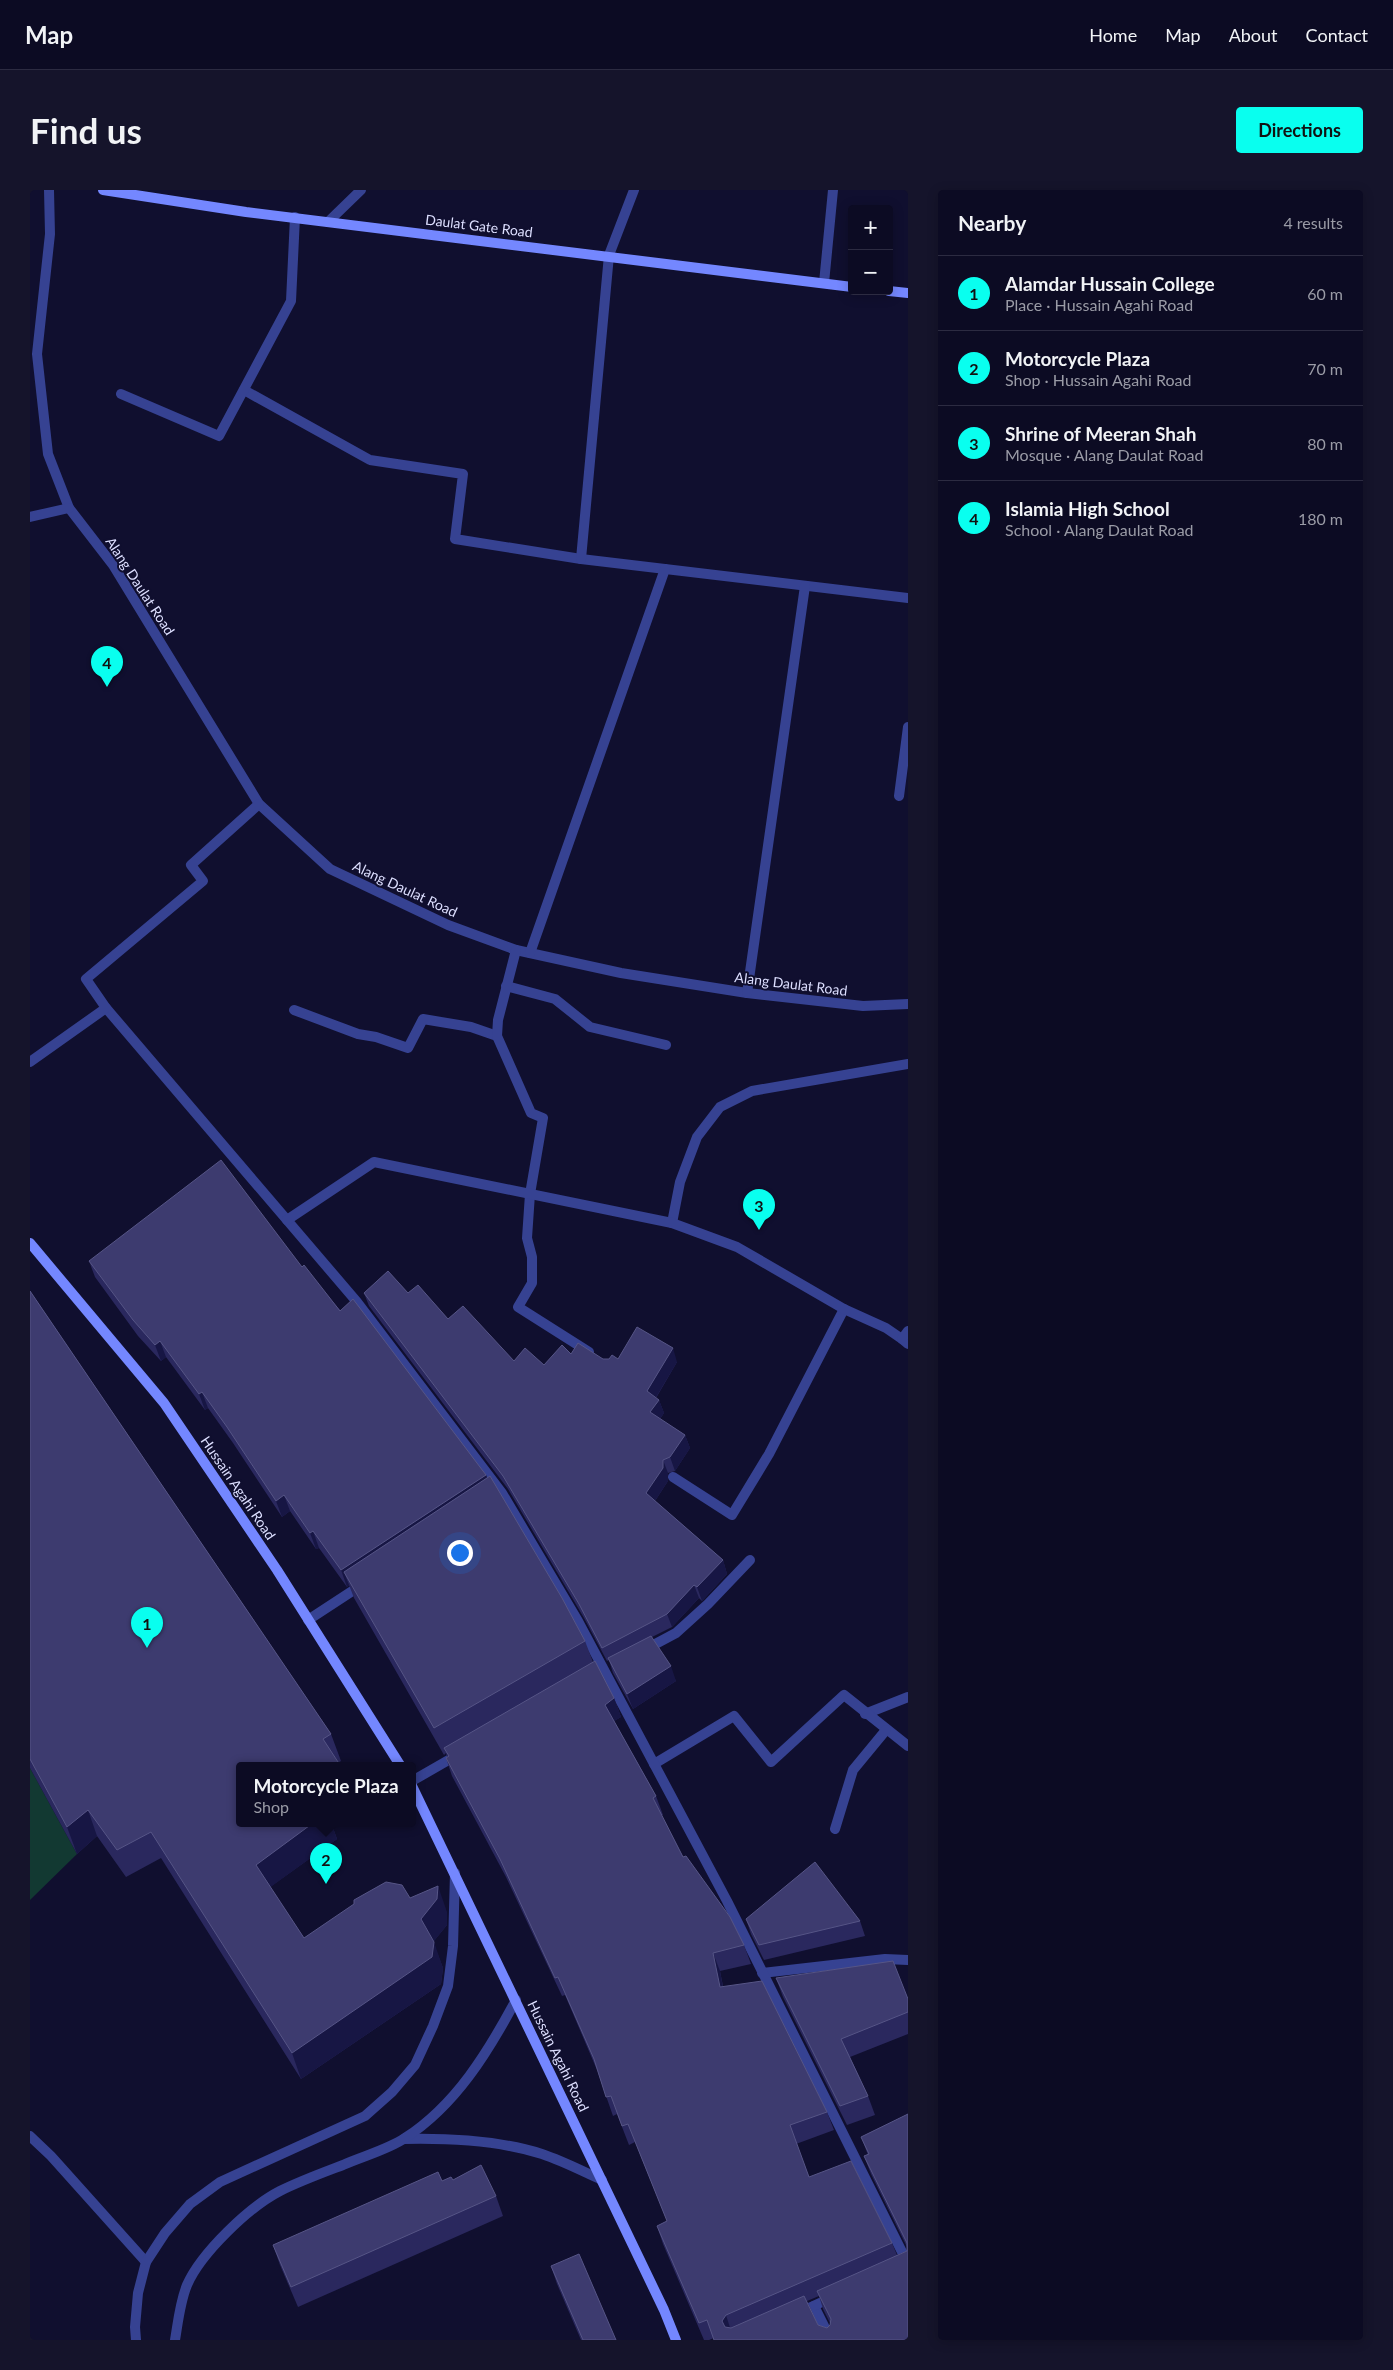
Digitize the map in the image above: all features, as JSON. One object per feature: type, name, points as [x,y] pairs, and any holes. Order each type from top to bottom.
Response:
[{"type":"main road","name":"Daulat Gate Road","points":[[103,190],[328,222],[609,255],[848,286]]},
{"type":"main road","points":[[893,291],[908,293]]},
{"type":"main road","name":"Hussain Agahi Road","points":[[30,1243],[164,1403],[308,1620],[398,1762]]},
{"type":"main road","name":"Hussain Agahi Road","points":[[416,1794],[664,2310],[676,2340]]},
{"type":"street","name":"Alang Daulat Road","points":[[49,190],[50,234],[37,354],[48,454],[69,508],[113,565],[259,804],[330,869],[448,925],[516,950],[621,973],[747,993],[863,1006],[908,1004]]},
{"type":"street","points":[[328,222],[361,190]]},
{"type":"street","points":[[581,559],[609,255],[634,190]]},
{"type":"street","points":[[824,283],[833,190]]},
{"type":"street","points":[[121,394],[219,436],[291,301],[295,217]]},
{"type":"street","points":[[244,390],[370,460],[463,474],[455,539],[581,559],[908,598]]},
{"type":"street","points":[[30,517],[69,508]]},
{"type":"street","points":[[530,953],[665,569]]},
{"type":"street","points":[[747,993],[805,586]]},
{"type":"street","points":[[899,796],[908,727]]},
{"type":"street","points":[[259,804],[191,865],[203,881],[86,979],[106,1008],[357,1302],[498,1496],[578,1621],[727,1901],[905,2266]]},
{"type":"street","points":[[516,950],[498,1020],[497,1036],[531,1113],[543,1118],[530,1194],[527,1238],[532,1257],[532,1283],[518,1307],[602,1360]]},
{"type":"street","points":[[506,986],[555,999],[590,1027],[666,1045]]},
{"type":"street","points":[[30,1062],[106,1008]]},
{"type":"street","points":[[294,1010],[358,1034],[376,1037],[408,1048],[423,1019],[471,1027],[497,1036]]},
{"type":"street","points":[[672,1224],[680,1182],[696,1137],[720,1107],[752,1091],[908,1064]]},
{"type":"street","points":[[287,1220],[374,1162],[672,1224],[738,1247],[844,1309],[906,1338]]},
{"type":"street","points":[[673,1477],[732,1515],[769,1454],[844,1309]]},
{"type":"street","points":[[636,1654],[676,1633],[708,1604],[750,1560]]},
{"type":"street","points":[[308,1620],[373,1578]]},
{"type":"street","points":[[654,1764],[734,1716],[771,1762],[844,1695],[865,1714],[908,1746]]},
{"type":"street","points":[[865,1714],[908,1697]]},
{"type":"street","points":[[835,1829],[854,1770],[886,1730]]},
{"type":"street","points":[[416,1779],[471,1747]]},
{"type":"street","points":[[136,2340],[135,2327],[138,2294],[146,2262],[166,2233],[190,2204],[220,2182],[365,2116],[392,2092],[416,2065],[448,1986],[453,1946],[455,1872]]},
{"type":"street","points":[[762,1973],[885,1959],[908,1960]]},
{"type":"street","points":[[175,2340],[179,2316],[188,2284],[208,2253],[234,2225],[258,2205],[279,2192],[404,2138],[432,2118],[454,2096],[489,2046],[516,2000]]},
{"type":"street","points":[[30,2136],[51,2156],[146,2262]]},
{"type":"street","points":[[404,2138],[452,2138],[518,2148],[542,2154],[602,2180]]},
{"type":"street","points":[[788,2317],[839,2294]]},
{"type":"street","points":[[814,2306],[830,2340]]},
{"type":"green space","points":[[30,1768],[77,1854],[30,1900]]},
{"type":"building","points":[[221,1160],[302,1267],[304,1265],[340,1311],[353,1299],[486,1475],[341,1570],[313,1531],[310,1533],[284,1495],[276,1501],[202,1392],[199,1394],[160,1341],[155,1345],[133,1320],[89,1261]]},
{"type":"building","points":[[388,1271],[408,1293],[418,1285],[448,1319],[463,1306],[514,1361],[525,1348],[544,1365],[562,1345],[571,1354],[578,1343],[603,1359],[609,1359],[612,1355],[618,1359],[637,1327],[673,1348],[647,1391],[659,1400],[650,1412],[685,1435],[670,1457],[663,1460],[663,1468],[646,1493],[723,1560],[697,1587],[694,1585],[667,1614],[602,1648],[579,1604],[503,1476],[364,1293]]},
{"type":"building","points":[[30,1291],[331,1734],[323,1739],[338,1762],[236,1762],[236,1827],[308,1827],[256,1865],[304,1938],[354,1904],[354,1900],[386,1882],[402,1885],[410,1898],[438,1886],[437,1899],[421,1919],[434,1942],[432,1957],[292,2053],[151,1832],[117,1850],[88,1810],[67,1827],[30,1759]]},
{"type":"building","points":[[490,1476],[562,1598],[585,1641],[434,1728],[344,1572]]},
{"type":"building","points":[[651,1636],[671,1666],[627,1694],[608,1658]]},
{"type":"building","points":[[595,1661],[614,1698],[605,1705],[656,1796],[653,1798],[683,1857],[686,1856],[730,1917],[744,1945],[713,1953],[720,1987],[762,1981],[827,2112],[790,2125],[809,2177],[851,2161],[892,2243],[726,2315],[722,2321],[725,2327],[731,2328],[804,2296],[818,2325],[827,2328],[830,2325],[831,2319],[817,2291],[907,2251],[907,2243],[864,2156],[869,2154],[861,2137],[908,2114],[908,2340],[714,2340],[707,2320],[699,2323],[657,2226],[667,2221],[628,2124],[622,2126],[611,2096],[606,2097],[594,2059],[558,1977],[555,1978],[500,1859],[446,1758],[449,1756],[444,1748]]},
{"type":"building","points":[[815,1862],[860,1921],[759,1945],[746,1919]]},
{"type":"building","points":[[893,1961],[908,1999],[908,2012],[841,2039],[868,2096],[840,2106],[776,1978]]},
{"type":"building","points":[[481,2165],[496,2196],[291,2287],[273,2245],[438,2172],[442,2181],[451,2177],[453,2180]]},
{"type":"building","points":[[579,2254],[616,2340],[583,2340],[551,2266]]},
{"type":"place","name":"Islamia High School","points":[[107,687]]},
{"type":"place","name":"Shrine of Meeran Shah","points":[[759,1230]]},
{"type":"place","name":"Alamdar Hussain College","points":[[147,1648]]},
{"type":"place","name":"Motorcycle Plaza","points":[[326,1884]]}]
